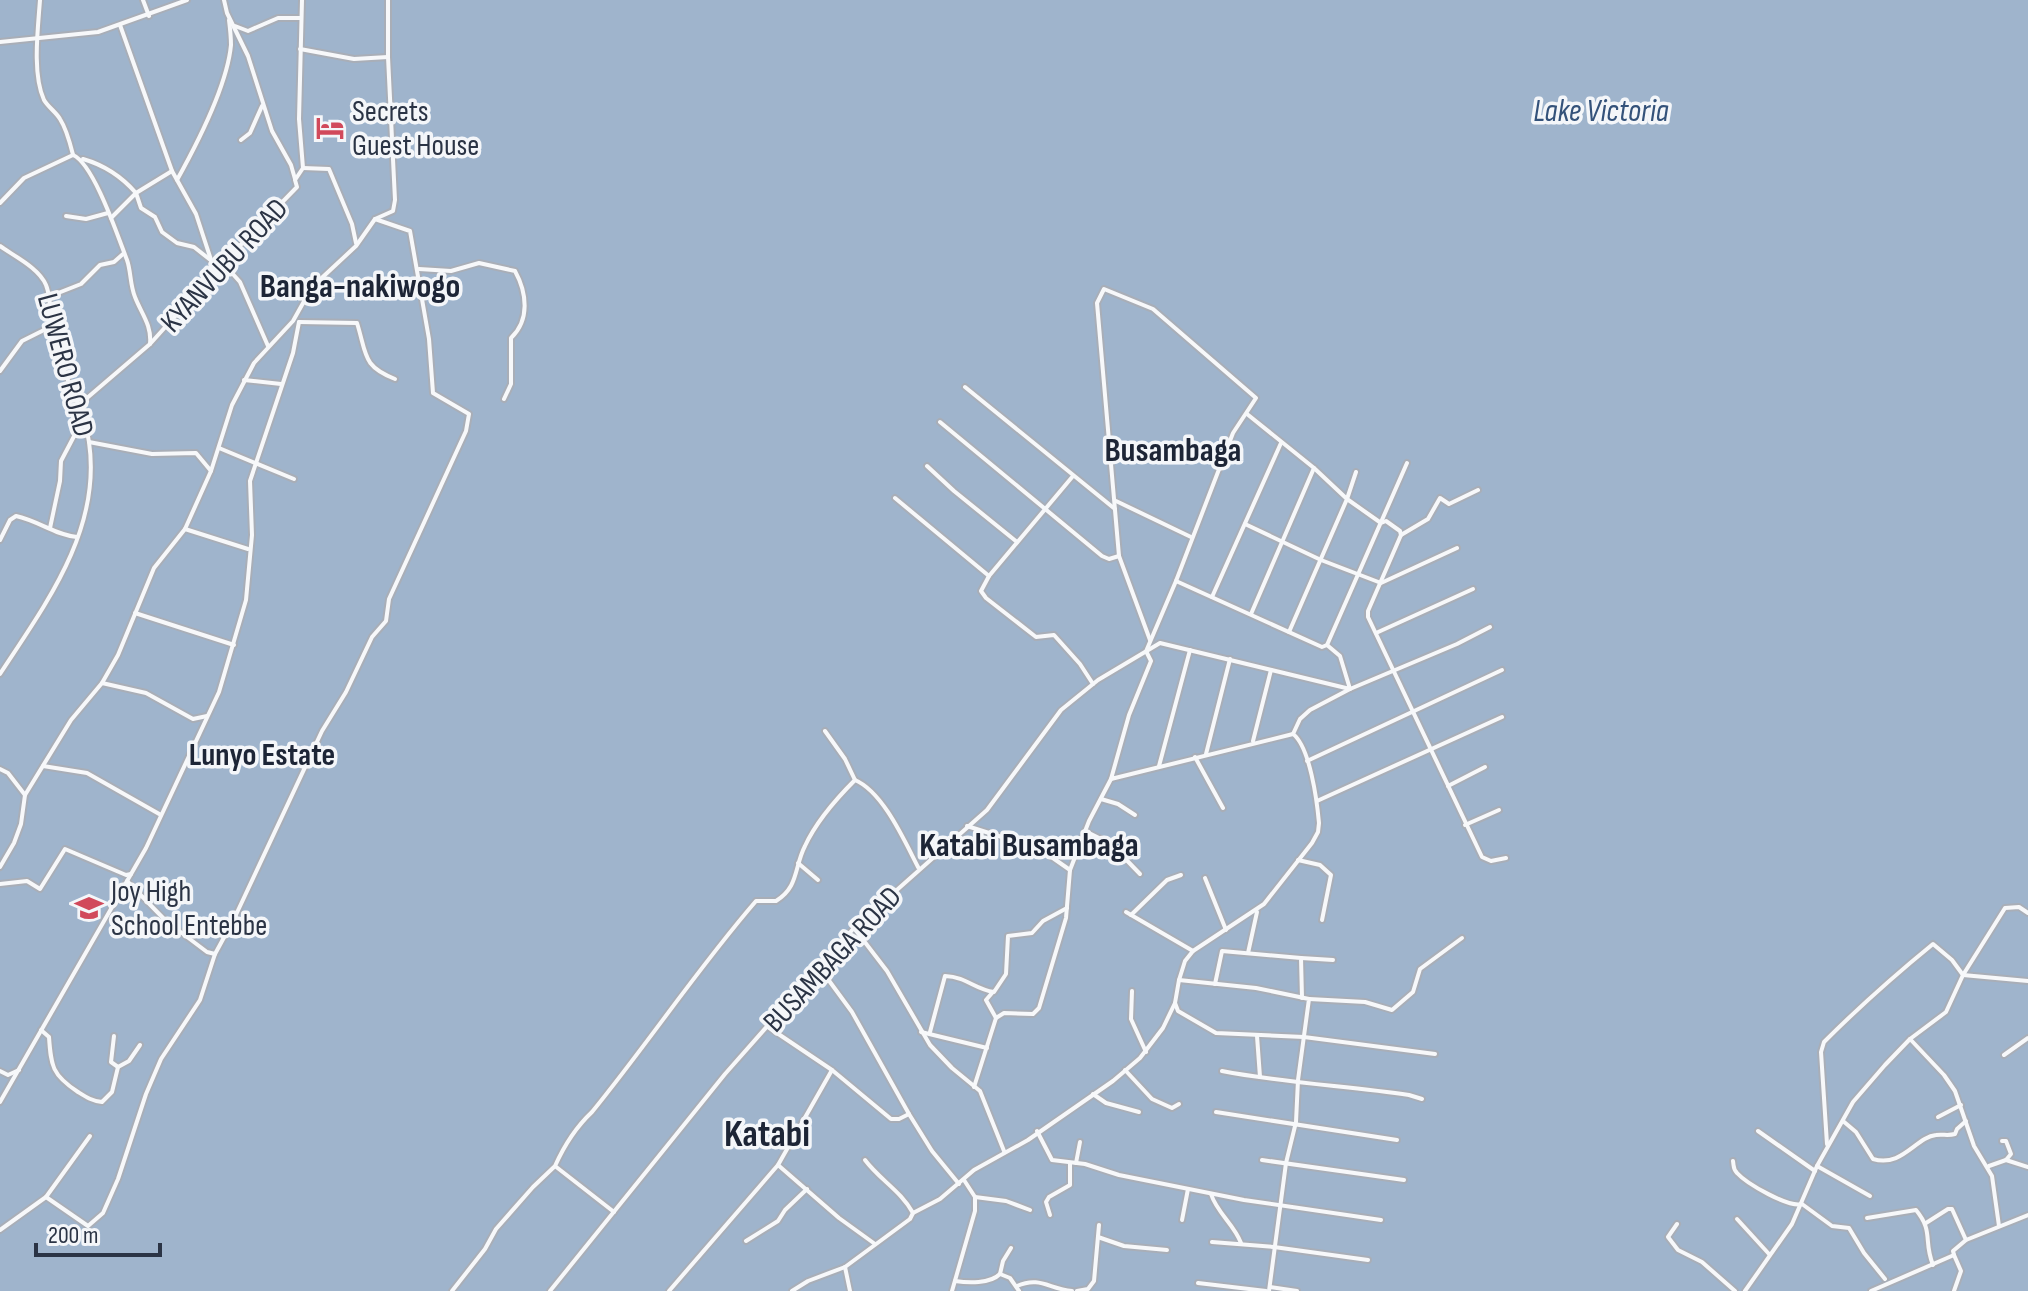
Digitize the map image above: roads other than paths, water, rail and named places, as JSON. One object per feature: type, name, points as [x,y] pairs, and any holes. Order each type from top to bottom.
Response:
[{"type":"street","points":[[40,0],[40,88],[45,102],[66,130],[73,155]]},
{"type":"street","points":[[143,0],[149,16]]},
{"type":"street","points":[[0,42],[98,32],[187,0]]},
{"type":"street","points":[[177,182],[196,146],[222,79],[231,46],[224,0]]},
{"type":"street","name":"KYANVUBU ROAD","points":[[80,404],[150,344],[297,187],[295,180],[303,168],[299,119],[302,0]]},
{"type":"street","points":[[0,1102],[131,874],[162,815],[225,675],[246,600],[252,522],[250,481],[293,353],[296,322],[312,287],[356,246],[375,219],[393,211],[388,0]]},
{"type":"street","points":[[229,18],[248,56],[272,131],[291,165],[295,180]]},
{"type":"street","points":[[235,26],[248,31],[278,18],[300,18]]},
{"type":"street","points":[[120,25],[172,171],[196,214],[215,272]]},
{"type":"street","points":[[300,49],[354,59],[388,57]]},
{"type":"street","points":[[241,140],[250,133],[263,103]]},
{"type":"street","points":[[0,203],[24,178],[73,155],[101,165],[125,181],[136,193],[141,208],[155,217],[162,232],[177,243],[194,247],[213,262]]},
{"type":"street","points":[[81,158],[110,215],[126,258],[135,298],[151,332],[150,344]]},
{"type":"street","points":[[303,168],[329,169],[352,224],[356,246]]},
{"type":"street","points":[[66,216],[86,219],[110,215],[136,193],[172,171]]},
{"type":"street","points":[[46,1197],[88,1226],[103,1213],[161,1059],[200,1000],[215,954],[322,731],[346,692],[369,642],[386,621],[389,599],[466,431],[469,414],[433,393],[429,339],[410,231],[375,219]]},
{"type":"street","name":"LUWERO ROAD","points":[[0,246],[46,284],[50,327],[62,369],[80,404],[89,442],[90,484],[77,537],[60,580],[0,674]]},
{"type":"street","points":[[48,297],[81,284],[100,265],[114,262],[123,254]]},
{"type":"street","points":[[223,263],[240,282],[268,346]]},
{"type":"street","points":[[419,269],[451,271],[479,263],[515,271],[523,286],[525,310],[519,330],[511,338],[511,384],[504,399]]},
{"type":"street","points":[[974,1087],[996,1018],[1004,1013],[1033,1014],[1039,1008],[1067,908],[1070,870],[1111,779],[1129,715],[1151,661],[1146,651],[1233,433],[1256,401],[1153,309],[1104,289],[1097,303],[1119,556],[1150,640]]},
{"type":"street","points":[[0,867],[17,834],[25,795],[71,720],[102,683],[118,655],[154,568],[185,529],[211,471],[227,418],[244,380],[268,346],[296,322],[357,323],[369,363],[376,371],[395,379]]},
{"type":"street","points":[[0,371],[22,341],[50,327]]},
{"type":"street","points":[[244,380],[281,384]]},
{"type":"street","points":[[965,387],[1116,510]]},
{"type":"street","points":[[1247,414],[1347,499],[1381,523]]},
{"type":"street","points":[[50,528],[61,461],[83,418]]},
{"type":"street","points":[[940,422],[1106,558],[1119,556]]},
{"type":"street","points":[[89,442],[148,454],[196,453],[211,471]]},
{"type":"street","points":[[1212,597],[1281,443]]},
{"type":"street","points":[[219,448],[294,479]]},
{"type":"street","points":[[1176,581],[1322,647],[1327,645],[1407,463]]},
{"type":"street","points":[[927,466],[1017,542]]},
{"type":"street","points":[[1251,614],[1314,468]]},
{"type":"street","points":[[1289,632],[1356,472]]},
{"type":"street","points":[[1073,476],[989,576],[981,591],[1036,637],[1054,635],[1093,684]]},
{"type":"street","points":[[1478,490],[1449,504],[1438,499],[1428,519],[1401,535],[1367,614],[1482,857],[1491,861],[1506,858]]},
{"type":"street","points":[[895,498],[989,576]]},
{"type":"street","points":[[1116,501],[1191,537]]},
{"type":"street","points":[[0,540],[10,520],[16,516],[29,518],[64,536],[77,537]]},
{"type":"street","points":[[1381,523],[1386,521],[1401,535]]},
{"type":"street","points":[[1245,524],[1321,560],[1381,583],[1457,548]]},
{"type":"street","points":[[185,529],[249,549]]},
{"type":"street","points":[[1376,633],[1473,589]]},
{"type":"street","points":[[135,613],[234,645]]},
{"type":"street","points":[[1111,779],[1293,734],[1304,714],[1350,689],[1490,627]]},
{"type":"street","points":[[1146,651],[1160,643],[1350,689]]},
{"type":"street","points":[[1327,645],[1340,656],[1350,689]]},
{"type":"street","points":[[1159,766],[1190,650]]},
{"type":"street","name":"BUSAMBAGA ROAD","points":[[550,1291],[725,1074],[854,928],[987,810],[1052,719],[1093,684],[1146,651]]},
{"type":"street","points":[[1206,755],[1230,659]]},
{"type":"street","points":[[1253,743],[1271,670]]},
{"type":"street","points":[[1307,761],[1502,670]]},
{"type":"street","points":[[102,683],[146,693],[193,719],[208,716]]},
{"type":"street","points":[[1317,801],[1502,717]]},
{"type":"street","points":[[825,731],[845,759],[855,780],[888,811],[919,868]]},
{"type":"street","points":[[792,1291],[817,1277],[845,1267],[910,1219],[913,1213],[931,1205],[974,1170],[1028,1140],[1146,1052],[1163,1028],[1175,1003],[1185,961],[1193,951],[1258,909],[1318,832],[1317,801],[1307,761],[1300,740],[1293,734]]},
{"type":"street","points":[[1195,757],[1223,808]]},
{"type":"street","points":[[43,766],[87,773],[162,815]]},
{"type":"street","points":[[1448,786],[1485,767]]},
{"type":"street","points":[[0,769],[8,773],[25,795]]},
{"type":"street","points":[[452,1291],[485,1249],[496,1229],[555,1166],[580,1123],[631,1064],[726,934],[756,901],[776,901],[788,892],[795,882],[798,863],[812,832],[855,780]]},
{"type":"street","points":[[1101,799],[1118,804],[1135,815]]},
{"type":"street","points":[[1465,825],[1499,810]]},
{"type":"street","points":[[966,826],[1040,849],[1070,870]]},
{"type":"street","points":[[1085,831],[1111,844],[1140,874]]},
{"type":"street","points":[[0,884],[27,881],[40,889],[65,849],[126,875],[131,874]]},
{"type":"street","points":[[1298,860],[1320,865],[1331,875],[1322,920]]},
{"type":"street","points":[[798,863],[818,880]]},
{"type":"street","points":[[1181,875],[1167,880],[1128,914],[1193,951]]},
{"type":"street","points":[[1205,878],[1226,930]]},
{"type":"street","points":[[127,881],[166,921],[207,952],[215,954]]},
{"type":"street","points":[[1745,1291],[1792,1224],[1827,1146],[1865,1088],[1910,1039],[1946,1012],[1963,975],[2005,908],[2019,907],[2027,911]]},
{"type":"street","points":[[996,1018],[986,1000],[1006,974],[1008,936],[1032,933],[1043,921],[1067,908]]},
{"type":"street","points":[[1248,953],[1258,909]]},
{"type":"street","points":[[854,928],[887,971],[921,1032],[952,1068],[984,1098],[1004,1151]]},
{"type":"street","points":[[1179,980],[1256,988],[1309,999],[1365,1002],[1392,1010],[1413,992],[1420,969],[1462,938]]},
{"type":"street","points":[[1827,1146],[1821,1052],[1824,1042],[1880,988],[1933,944],[1963,975],[2028,981]]},
{"type":"street","points":[[1215,984],[1222,951],[1333,960]]},
{"type":"street","points":[[1301,958],[1302,998]]},
{"type":"street","points":[[819,967],[852,1012],[932,1151],[975,1197],[975,1211],[952,1291]]},
{"type":"street","points":[[930,1032],[945,976],[969,980],[982,990],[994,992]]},
{"type":"street","points":[[1132,991],[1131,1019],[1146,1052]]},
{"type":"street","points":[[1268,1290],[1286,1163],[1296,1122],[1298,1080],[1309,999]]},
{"type":"street","points":[[1175,1003],[1178,1011],[1216,1033],[1304,1037],[1435,1054]]},
{"type":"street","points":[[768,1027],[832,1070],[891,1119],[909,1114]]},
{"type":"street","points":[[41,1030],[49,1037],[52,1067],[60,1079],[93,1101],[102,1102],[112,1092],[118,1067],[129,1061],[140,1045]]},
{"type":"street","points":[[921,1032],[987,1048]]},
{"type":"street","points":[[114,1036],[111,1062],[118,1067]]},
{"type":"street","points":[[1257,1036],[1260,1078]]},
{"type":"street","points":[[2004,1055],[2028,1038]]},
{"type":"street","points":[[1910,1039],[1947,1079],[1961,1105],[1974,1146],[1988,1166],[1995,1190],[1999,1226]]},
{"type":"street","points":[[0,1071],[8,1075],[19,1070]]},
{"type":"street","points":[[669,1291],[778,1165],[832,1070]]},
{"type":"street","points":[[1125,1070],[1152,1099],[1172,1108],[1179,1104]]},
{"type":"street","points":[[1222,1071],[1422,1099]]},
{"type":"street","points":[[1093,1094],[1106,1103],[1139,1112]]},
{"type":"street","points":[[1938,1117],[1961,1105]]},
{"type":"street","points":[[1216,1112],[1397,1140]]},
{"type":"street","points":[[1843,1121],[1856,1132],[1873,1159],[1882,1161],[1906,1153],[1935,1134],[1955,1135],[1957,1128],[1966,1121]]},
{"type":"street","points":[[1037,1131],[1052,1160],[1211,1194],[1381,1220]]},
{"type":"street","points":[[1758,1131],[1816,1168],[1870,1196]]},
{"type":"street","points":[[0,1230],[46,1197],[90,1136]]},
{"type":"street","points":[[1988,1166],[2006,1160],[2011,1154],[2006,1141],[2002,1141]]},
{"type":"street","points":[[1050,1215],[1046,1202],[1070,1185],[1080,1142]]},
{"type":"street","points":[[865,1160],[905,1198],[913,1213]]},
{"type":"street","points":[[1262,1160],[1404,1180]]},
{"type":"street","points":[[2006,1160],[2028,1167]]},
{"type":"street","points":[[1733,1161],[1734,1169],[1745,1179],[1791,1205],[1802,1204],[1832,1226],[1849,1228],[1885,1279]]},
{"type":"street","points":[[778,1165],[839,1218],[875,1244]]},
{"type":"street","points":[[555,1166],[614,1212]]},
{"type":"street","points":[[746,1241],[778,1221],[807,1189]]},
{"type":"street","points":[[1182,1220],[1188,1189]]},
{"type":"street","points":[[1211,1194],[1215,1206],[1241,1243]]},
{"type":"street","points":[[975,1197],[1006,1201],[1030,1210]]},
{"type":"street","points":[[1926,1223],[1952,1209],[1966,1240]]},
{"type":"street","points":[[1867,1218],[1916,1210],[1926,1223],[1927,1246],[1933,1265]]},
{"type":"street","points":[[1954,1291],[1961,1271],[1953,1251],[1966,1240],[2028,1215]]},
{"type":"street","points":[[1737,1219],[1769,1254]]},
{"type":"street","points":[[1677,1224],[1668,1237],[1678,1250],[1702,1262],[1735,1291]]},
{"type":"street","points":[[1000,1274],[1010,1278],[1018,1288],[1034,1281],[1059,1290],[1088,1289],[1094,1281],[1099,1225]]},
{"type":"street","points":[[1098,1237],[1124,1246],[1167,1250]]},
{"type":"street","points":[[1212,1242],[1368,1260]]},
{"type":"street","points":[[955,1281],[996,1279],[1011,1248]]},
{"type":"street","points":[[1871,1291],[1954,1255]]},
{"type":"street","points":[[845,1267],[850,1291]]},
{"type":"street","points":[[1198,1283],[1297,1291]]},
{"type":"water","name":"Lake Victoria","points":[[0,0],[2028,0],[2028,1291],[0,1291]]},
{"type":"place","name":"Secrets Guest House","points":[[330,128]]},
{"type":"place","name":"Joy High School Entebbe","points":[[89,908]]},
{"type":"district","name":"Banga-nakiwogo","points":[[360,285]]},
{"type":"district","name":"Busambaga","points":[[1173,449]]},
{"type":"district","name":"Lunyo Estate","points":[[262,754]]},
{"type":"district","name":"Katabi Busambaga","points":[[1029,844]]},
{"type":"district","name":"Katabi","points":[[767,1133]]}]
